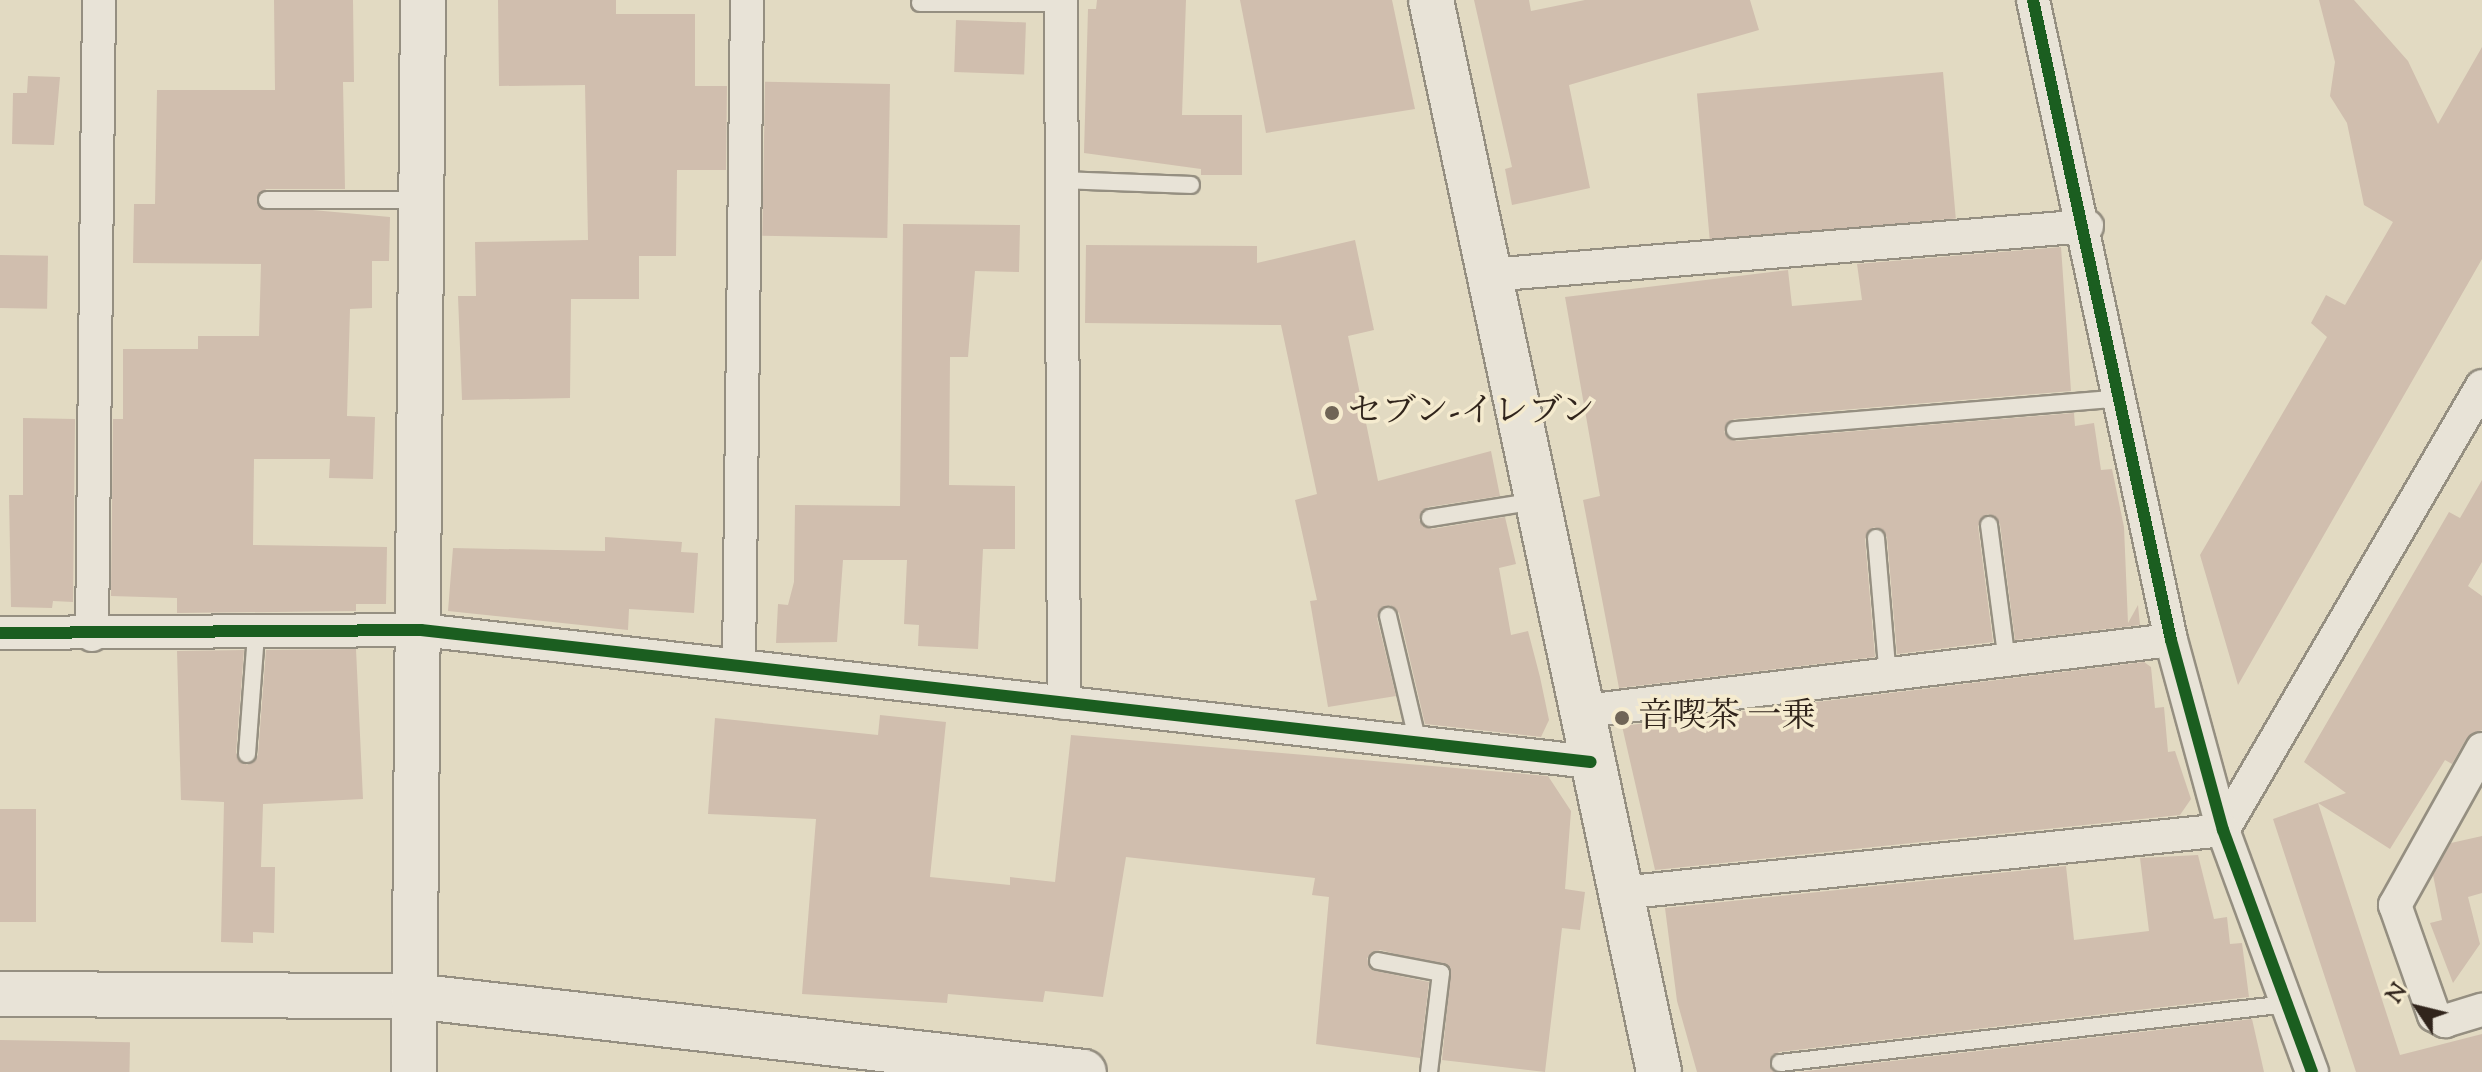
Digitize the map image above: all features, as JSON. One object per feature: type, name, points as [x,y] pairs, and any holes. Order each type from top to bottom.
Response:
[{"type":"street","points":[[92,635],[99,0]]},
{"type":"street","points":[[414,1072],[421,630],[423,0]]},
{"type":"street","points":[[739,665],[747,0]]},
{"type":"street","points":[[1431,0],[1585,711],[1591,762],[1659,1072]]},
{"type":"street","points":[[2033,0],[2087,226],[2171,640],[2223,830],[2312,1072]]},
{"type":"street","points":[[1061,2],[1064,703]]},
{"type":"street","points":[[1489,275],[2087,226]]},
{"type":"street","points":[[2223,830],[2482,386]]},
{"type":"street","points":[[0,633],[256,634],[421,630],[1064,703],[1417,739],[1591,762]]},
{"type":"street","points":[[1585,711],[1889,678],[2171,640]]},
{"type":"street","points":[[2482,749],[2395,905],[2434,1015],[2445,1021],[2482,1010]]},
{"type":"street","points":[[1621,893],[2223,830]]},
{"type":"street","points":[[0,994],[413,996],[1084,1072]]},
{"type":"lane","points":[[920,3],[1061,2]]},
{"type":"lane","points":[[1062,180],[1191,185]]},
{"type":"lane","points":[[267,200],[422,200]]},
{"type":"lane","points":[[1735,430],[2122,398]]},
{"type":"lane","points":[[1430,518],[1538,501]]},
{"type":"lane","points":[[1989,525],[2007,662]]},
{"type":"lane","points":[[1876,538],[1889,678]]},
{"type":"lane","points":[[1388,616],[1417,739]]},
{"type":"lane","points":[[247,754],[256,634]]},
{"type":"lane","points":[[1378,961],[1441,973],[1429,1072]]},
{"type":"lane","points":[[1780,1063],[2287,1004]]},
{"type":"building","points":[[274,0],[353,0],[354,82],[343,82],[345,189],[266,189],[257,205],[390,217],[389,261],[372,261],[372,308],[350,309],[347,416],[375,417],[373,479],[329,478],[330,459],[254,459],[253,545],[387,547],[386,604],[356,604],[356,611],[177,613],[177,598],[111,596],[113,419],[123,419],[123,349],[198,349],[198,336],[259,336],[261,264],[133,263],[134,204],[155,204],[157,90],[275,90]]},
{"type":"building","points":[[498,0],[616,0],[616,14],[695,14],[695,86],[727,86],[726,170],[677,170],[676,256],[639,256],[639,299],[571,299],[570,398],[462,400],[458,296],[476,296],[475,242],[588,240],[585,85],[499,86]]},
{"type":"building","points":[[1097,0],[1186,0],[1182,115],[1242,115],[1242,175],[1201,175],[1201,169],[1084,153],[1088,9],[1096,9]]},
{"type":"building","points":[[1240,0],[1392,0],[1415,109],[1266,133]]},
{"type":"building","points":[[1474,0],[1529,0],[1531,11],[1585,0],[1750,0],[1759,30],[1569,85],[1590,188],[1512,205],[1505,169],[1512,167]]},
{"type":"building","points":[[2319,0],[2354,0],[2408,61],[2438,124],[2482,47],[2482,259],[2238,685],[2200,555],[2327,337],[2311,323],[2326,295],[2345,305],[2393,222],[2364,205],[2347,123],[2330,96],[2335,62]]},
{"type":"building","points":[[956,20],[1026,22],[1024,74],[954,72]]},
{"type":"building","points":[[1943,72],[1956,218],[1710,240],[1697,94]]},
{"type":"building","points":[[28,76],[60,77],[54,145],[12,144],[13,93],[27,93]]},
{"type":"building","points":[[765,82],[890,84],[887,238],[762,236]]},
{"type":"building","points":[[903,224],[1020,225],[1019,272],[975,271],[968,357],[950,357],[949,485],[1015,486],[1015,549],[983,549],[978,649],[918,646],[919,625],[904,624],[907,560],[843,560],[837,642],[776,643],[778,604],[788,605],[794,582],[795,505],[900,506]]},
{"type":"building","points":[[1355,240],[1374,330],[1348,336],[1378,481],[1491,451],[1500,496],[1428,507],[1419,520],[1432,529],[1505,517],[1516,564],[1499,568],[1511,635],[1528,631],[1540,677],[1549,720],[1541,737],[1425,724],[1399,613],[1390,605],[1377,618],[1396,696],[1328,707],[1310,601],[1317,600],[1295,500],[1317,494],[1281,325],[1085,323],[1086,245],[1257,246],[1257,263]]},
{"type":"building","points":[[2061,247],[2071,391],[1734,419],[1724,432],[1736,441],[2074,413],[2075,426],[2094,423],[2101,470],[2112,469],[2124,527],[2128,623],[2138,605],[2140,625],[2015,640],[2000,524],[1988,514],[1978,526],[1993,642],[1897,654],[1887,537],[1874,527],[1865,539],[1875,657],[1619,688],[1583,500],[1600,496],[1565,297],[1788,270],[1792,306],[1862,300],[1857,264]]},
{"type":"building","points":[[0,255],[48,256],[47,309],[0,308]]},
{"type":"building","points":[[23,418],[75,419],[73,602],[53,601],[52,608],[11,607],[9,495],[23,495]]},
{"type":"building","points":[[2482,480],[2482,562],[2468,586],[2482,596],[2482,730],[2466,739],[2452,764],[2445,760],[2390,849],[2318,803],[2400,1055],[2482,1034],[2482,1072],[2356,1072],[2273,819],[2346,793],[2304,762],[2449,512],[2460,518]]},
{"type":"building","points":[[605,537],[682,542],[681,552],[698,553],[694,613],[629,609],[628,630],[448,611],[453,548],[605,551]]},
{"type":"building","points":[[356,649],[363,799],[263,804],[261,867],[275,867],[274,933],[253,932],[253,943],[221,942],[224,802],[181,800],[177,651],[244,650],[236,753],[247,765],[258,755],[266,650]]},
{"type":"building","points":[[2144,662],[2151,667],[2155,708],[2164,707],[2168,752],[2175,751],[2191,799],[2180,815],[1655,870],[1622,726]]},
{"type":"building","points":[[880,715],[946,722],[930,877],[1010,885],[1010,877],[1055,882],[1071,735],[1548,776],[1571,811],[1565,889],[1585,892],[1580,930],[1562,928],[1545,1072],[1442,1060],[1451,968],[1380,950],[1367,958],[1371,970],[1429,982],[1420,1058],[1316,1044],[1329,897],[1312,895],[1315,878],[1126,857],[1103,997],[1045,991],[1043,1002],[948,994],[947,1003],[802,994],[816,819],[708,814],[715,718],[878,735]]},
{"type":"building","points":[[0,809],[36,809],[36,922],[0,922]]},
{"type":"building","points":[[2482,836],[2482,893],[2468,897],[2480,944],[2453,983],[2430,923],[2442,920],[2433,875],[2451,843]]},
{"type":"building","points":[[2198,855],[2214,919],[2227,917],[2230,944],[2242,943],[2249,997],[1779,1052],[1770,1059],[1774,1072],[1697,1072],[1677,1001],[1665,908],[2066,866],[2074,940],[2149,931],[2140,858]]},
{"type":"building","points":[[2252,1019],[2264,1072],[1798,1072]]},
{"type":"building","points":[[0,1040],[130,1042],[129,1072],[0,1072]]},
{"type":"cycle path","points":[[2033,0],[2171,640],[2223,830],[2312,1072]]},
{"type":"cycle path","points":[[0,633],[421,630],[1591,762]]},
{"type":"place","name":"セブン-イレブン","points":[[1332,413]]},
{"type":"place","name":"音喫茶 一乗","points":[[1622,718]]}]
